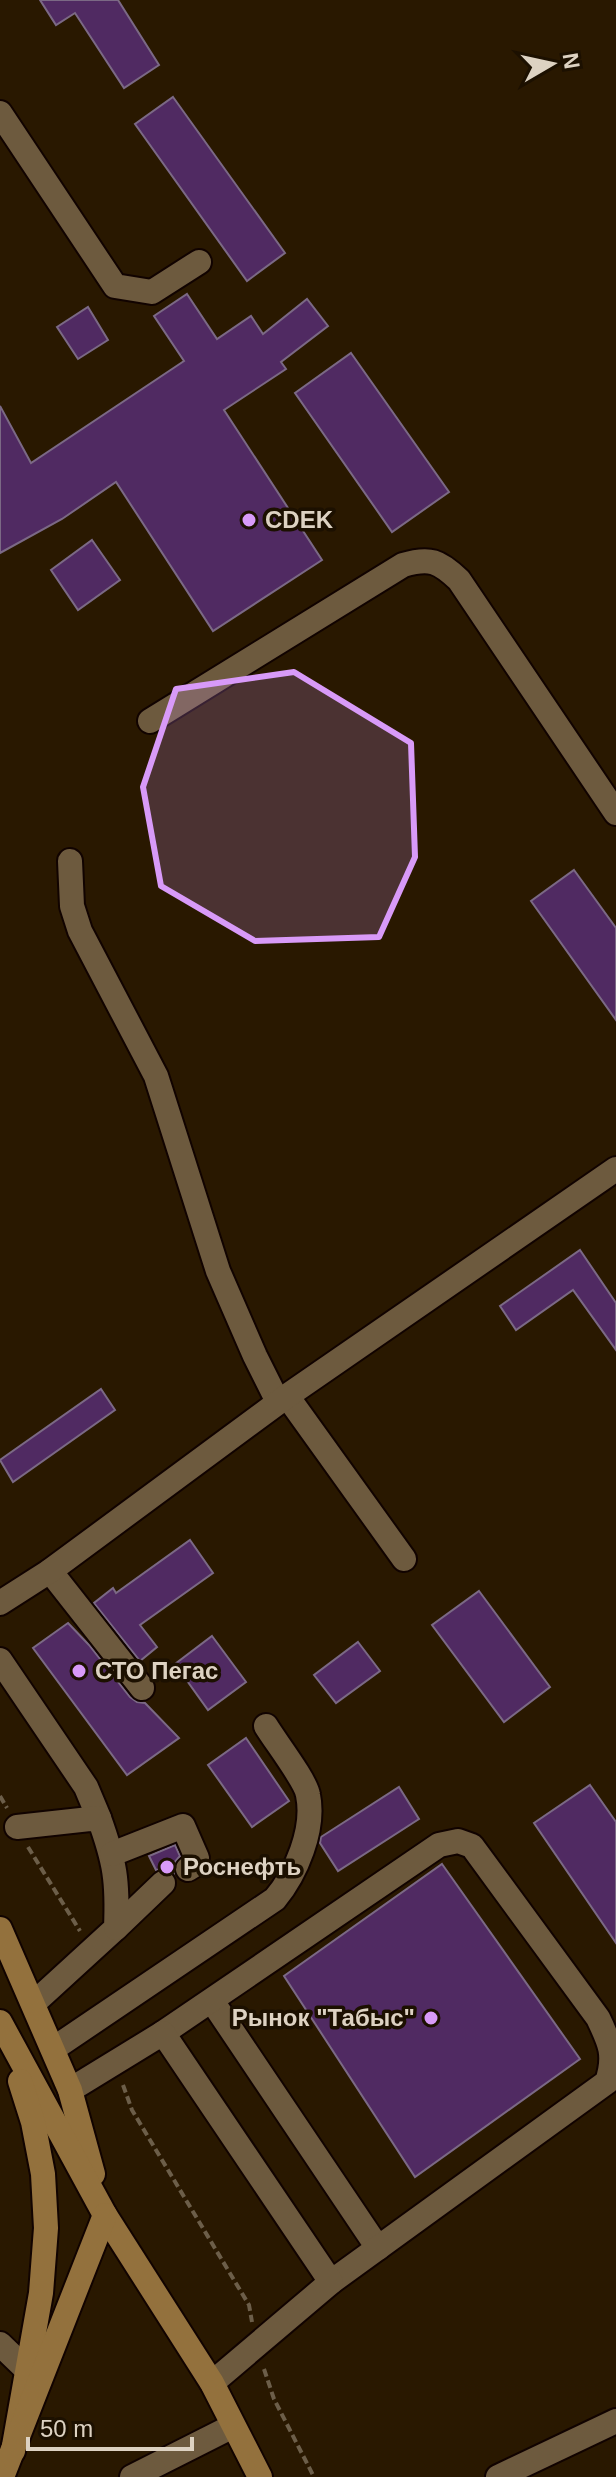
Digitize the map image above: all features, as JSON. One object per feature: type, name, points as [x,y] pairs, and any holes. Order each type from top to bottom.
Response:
[{"type":"main road","points":[[0,1929],[70,2090],[105,2215],[2,2477]]},
{"type":"main road","points":[[2,2026],[105,2215],[212,2383],[260,2477]]},
{"type":"main road","points":[[2,2026],[33,2122],[43,2174],[46,2228],[41,2293],[13,2451]]},
{"type":"street","points":[[0,113],[115,286],[152,292],[199,262]]},
{"type":"street","points":[[150,721],[403,565],[422,560],[443,565],[459,580],[616,813]]},
{"type":"street","points":[[70,861],[72,906],[80,931],[156,1076],[218,1271],[255,1356],[282,1399],[404,1559]]},
{"type":"street","points":[[0,1603],[50,1571],[282,1399],[616,1169]]},
{"type":"street","points":[[50,1571],[142,1688]]},
{"type":"street","points":[[0,1660],[86,1787],[112,1854],[118,1884],[116,1928]]},
{"type":"street","points":[[53,2049],[275,1899],[289,1882],[299,1861],[307,1831],[308,1794],[266,1726]]},
{"type":"street","points":[[17,1827],[99,1818]]},
{"type":"street","points":[[112,1854],[183,1826],[197,1858],[196,1864],[188,1869]]},
{"type":"street","points":[[70,2090],[212,2001],[439,1845],[458,1841],[472,1846],[607,2012],[614,2064],[607,2082],[331,2282],[212,2383]]},
{"type":"street","points":[[34,2003],[163,1883]]},
{"type":"street","points":[[212,2001],[378,2248]]},
{"type":"street","points":[[163,2033],[331,2282]]},
{"type":"street","points":[[0,2344],[26,2369]]},
{"type":"street","points":[[498,2477],[616,2421]]},
{"type":"street","points":[[132,2477],[233,2426]]},
{"type":"path","points":[[0,1796],[91,1950]]},
{"type":"path","points":[[114,2063],[132,2110],[249,2305],[256,2345],[274,2399],[314,2477]]},
{"type":"highlighted area","points":[[294,672],[411,743],[415,857],[379,937],[255,941],[161,886],[143,787],[176,689]]},
{"type":"building","points":[[40,0],[118,0],[159,65],[124,88],[75,13],[56,25]]},
{"type":"building","points":[[173,97],[285,253],[247,281],[135,124]]},
{"type":"building","points":[[187,294],[217,339],[251,316],[263,334],[307,299],[328,326],[281,362],[286,369],[224,410],[322,560],[213,631],[116,482],[62,519],[0,553],[0,406],[31,463],[184,361],[154,316]]},
{"type":"building","points":[[88,307],[108,340],[78,359],[57,327]]},
{"type":"building","points":[[351,353],[449,492],[392,532],[295,393]]},
{"type":"building","points":[[92,540],[120,580],[78,610],[51,570]]},
{"type":"building","points":[[574,870],[616,928],[616,1020],[531,901]]},
{"type":"building","points":[[580,1250],[616,1303],[616,1350],[573,1290],[516,1330],[500,1306]]},
{"type":"building","points":[[101,1389],[115,1410],[13,1482],[0,1460]]},
{"type":"building","points":[[190,1540],[213,1573],[140,1625],[157,1647],[140,1661],[94,1603],[113,1588],[116,1593]]},
{"type":"building","points":[[479,1591],[550,1687],[504,1722],[432,1625]]},
{"type":"building","points":[[68,1623],[130,1697],[145,1703],[179,1738],[127,1775],[33,1648]]},
{"type":"building","points":[[212,1636],[246,1682],[208,1710],[175,1664]]},
{"type":"building","points":[[358,1642],[380,1671],[336,1703],[314,1675]]},
{"type":"building","points":[[246,1738],[289,1801],[252,1827],[208,1765]]},
{"type":"building","points":[[590,1785],[616,1822],[616,1943],[534,1823]]},
{"type":"building","points":[[399,1787],[419,1819],[338,1871],[320,1843],[321,1837]]},
{"type":"building","points":[[175,1845],[180,1856],[174,1863],[174,1873],[166,1868],[156,1870],[149,1856]]},
{"type":"building","name":"Рынок \"Табыс\"","points":[[442,1864],[580,2059],[415,2177],[284,1976]]},
{"type":"place","name":"CDEK","points":[[249,520]]},
{"type":"place","name":"СТО Пегас","points":[[79,1671]]},
{"type":"place","name":"Роснефть","points":[[167,1867]]},
{"type":"place","name":"Рынок \"Табыс\"","points":[[431,2018]]}]
